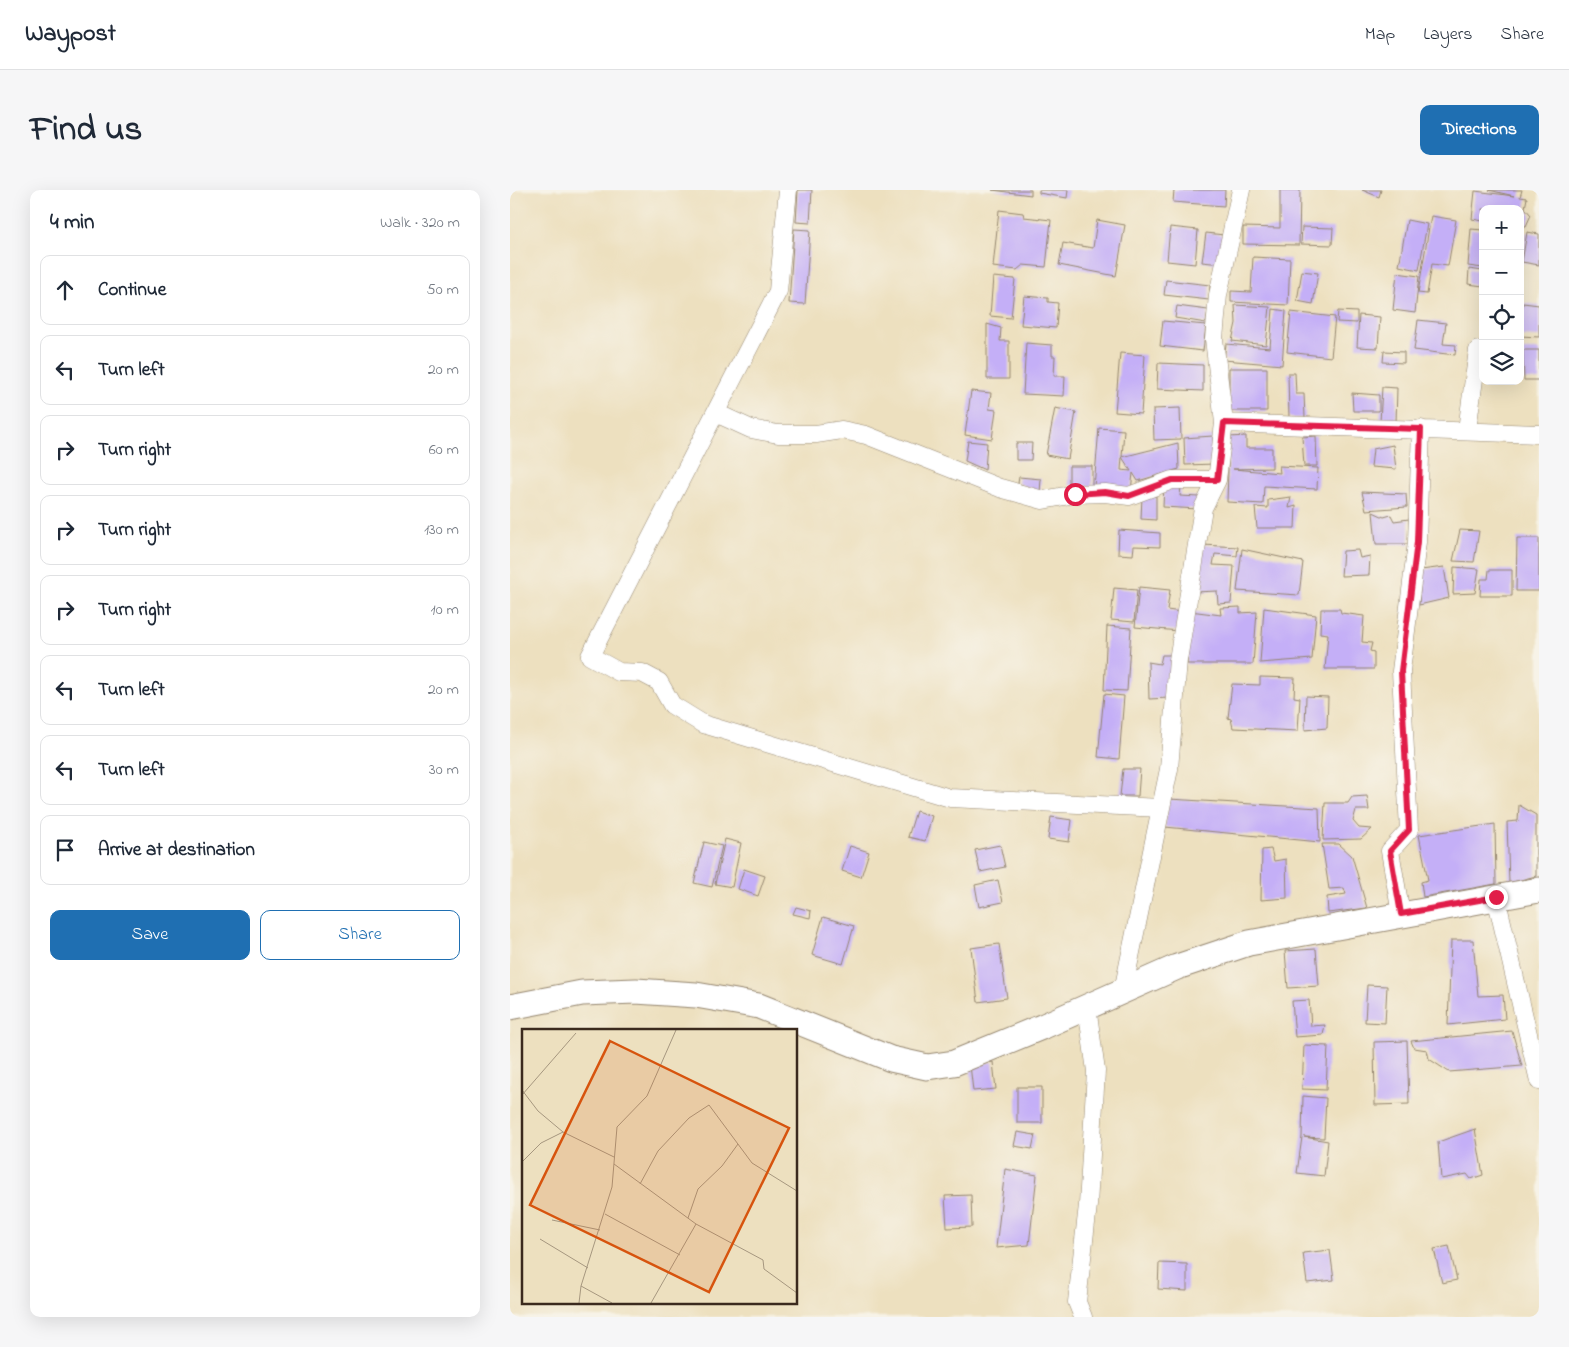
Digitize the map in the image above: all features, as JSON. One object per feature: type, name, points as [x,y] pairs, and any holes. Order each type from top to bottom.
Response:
[{"type":"street","points":[[788,190],[778,291],[590,656],[619,672],[642,674],[659,682],[672,705],[703,724],[950,798],[1161,808]]},
{"type":"street","points":[[1123,991],[1169,769],[1178,660],[1203,508],[1217,480],[1224,423],[1214,339],[1218,295],[1240,190]]},
{"type":"street","points":[[1467,430],[1478,350]]},
{"type":"street","points":[[716,412],[751,429],[778,434],[816,434],[842,430],[866,435],[1000,488],[1043,500],[1075,494],[1097,493],[1129,496],[1172,480],[1217,480]]},
{"type":"street","points":[[1224,423],[1539,434]]},
{"type":"street","points":[[1401,914],[1390,851],[1409,830],[1401,671],[1417,542],[1421,429]]},
{"type":"street","points":[[510,1007],[582,992],[636,991],[696,995],[759,1006],[891,1059],[927,1067],[954,1063],[1087,1007],[1177,966],[1248,943],[1539,890]]},
{"type":"street","points":[[1496,897],[1539,1081]]},
{"type":"street","points":[[1083,1317],[1077,1302],[1088,1205],[1096,1071],[1087,1007]]},
{"type":"building","points":[[798,190],[812,190],[810,223],[796,222]]},
{"type":"building","points":[[992,190],[1031,190],[1031,195]]},
{"type":"building","points":[[1039,190],[1068,190],[1067,198],[1039,193]]},
{"type":"building","points":[[1174,190],[1225,190],[1224,206],[1173,202]]},
{"type":"building","points":[[1280,190],[1300,190],[1299,245],[1243,244],[1243,227],[1280,228]]},
{"type":"building","points":[[1362,190],[1381,190],[1379,197]]},
{"type":"building","points":[[1489,190],[1522,190],[1520,197],[1527,198],[1525,208],[1531,215],[1526,226],[1524,226],[1524,205],[1479,205],[1479,220],[1472,219],[1475,191],[1514,196]]},
{"type":"building","points":[[999,210],[1023,213],[1024,217],[1051,220],[1046,267],[1023,265],[1017,270],[993,267]]},
{"type":"building","points":[[1431,216],[1456,220],[1448,266],[1432,264],[1427,294],[1418,293]]},
{"type":"building","points":[[1097,220],[1125,225],[1116,276],[1059,265],[1063,243],[1093,248]]},
{"type":"building","points":[[1407,220],[1427,224],[1419,270],[1399,266]]},
{"type":"building","points":[[1170,227],[1198,230],[1195,264],[1167,261]]},
{"type":"building","points":[[1302,227],[1333,228],[1332,245],[1301,244]]},
{"type":"building","points":[[794,229],[810,230],[805,304],[789,303]]},
{"type":"building","points":[[1471,229],[1479,230],[1479,267],[1468,266]]},
{"type":"building","points":[[1527,232],[1539,234],[1539,265],[1524,262]]},
{"type":"building","points":[[1206,233],[1224,235],[1221,264],[1202,262]]},
{"type":"building","points":[[1253,257],[1290,259],[1288,305],[1231,302],[1231,291],[1251,292]]},
{"type":"building","points":[[1469,269],[1479,270],[1479,285],[1468,284]]},
{"type":"building","points":[[1302,271],[1318,273],[1313,304],[1297,301]]},
{"type":"building","points":[[1397,273],[1419,276],[1415,313],[1393,310]]},
{"type":"building","points":[[993,277],[1015,279],[1011,318],[990,316]]},
{"type":"building","points":[[1166,280],[1210,285],[1209,300],[1164,295]]},
{"type":"building","points":[[1024,296],[1048,298],[1048,302],[1058,303],[1056,328],[1021,325]]},
{"type":"building","points":[[1524,303],[1539,305],[1539,337],[1524,336]]},
{"type":"building","points":[[1235,305],[1270,307],[1266,345],[1232,341],[1236,323]]},
{"type":"building","points":[[1177,306],[1208,310],[1206,323],[1175,318]]},
{"type":"building","points":[[1273,309],[1286,311],[1282,365],[1224,360],[1226,344],[1270,348]]},
{"type":"building","points":[[1338,311],[1357,312],[1357,323],[1337,322]]},
{"type":"building","points":[[1291,312],[1335,317],[1331,357],[1287,352]]},
{"type":"building","points":[[1359,315],[1380,317],[1378,348],[1357,347]]},
{"type":"building","points":[[1418,320],[1446,323],[1443,344],[1456,345],[1455,355],[1414,350]]},
{"type":"building","points":[[1163,321],[1206,325],[1203,351],[1160,346]]},
{"type":"building","points":[[987,324],[1001,328],[1000,341],[1009,341],[1009,379],[987,379]]},
{"type":"building","points":[[1026,343],[1052,345],[1052,356],[1055,356],[1054,376],[1065,376],[1064,396],[1023,394]]},
{"type":"building","points":[[1524,350],[1539,350],[1539,380],[1524,380]]},
{"type":"building","points":[[1384,351],[1404,352],[1404,363],[1383,362]]},
{"type":"building","points":[[1120,353],[1145,355],[1141,414],[1115,412]]},
{"type":"building","points":[[1158,363],[1203,365],[1203,391],[1157,389]]},
{"type":"building","points":[[1229,368],[1267,368],[1267,411],[1229,411]]},
{"type":"building","points":[[1288,373],[1295,373],[1296,394],[1304,394],[1305,418],[1289,418]]},
{"type":"building","points":[[1382,387],[1397,388],[1396,423],[1380,422]]},
{"type":"building","points":[[971,391],[991,393],[989,409],[996,410],[992,439],[965,435]]},
{"type":"building","points":[[1352,393],[1379,395],[1379,411],[1353,411]]},
{"type":"building","points":[[1055,408],[1076,412],[1068,459],[1046,455]]},
{"type":"building","points":[[1180,408],[1181,439],[1154,440],[1153,409]]},
{"type":"building","points":[[1099,428],[1124,430],[1122,457],[1178,443],[1179,469],[1138,481],[1133,473],[1131,491],[1094,487]],"holes":[[[1122,457],[1131,471],[1121,470]]]},
{"type":"building","points":[[1213,436],[1215,464],[1185,465],[1184,438]]},
{"type":"building","points":[[1246,436],[1246,448],[1272,448],[1272,468],[1233,469],[1280,473],[1279,466],[1318,468],[1317,489],[1264,486],[1263,504],[1227,502],[1229,437]]},
{"type":"building","points":[[1316,436],[1317,466],[1304,466],[1302,437]]},
{"type":"building","points":[[968,441],[987,443],[985,470],[965,461]]},
{"type":"building","points":[[1016,443],[1032,443],[1031,460],[1016,460]]},
{"type":"building","points":[[1393,445],[1396,469],[1371,467],[1373,449]]},
{"type":"building","points":[[1069,466],[1092,466],[1092,486],[1069,485]]},
{"type":"building","points":[[1019,477],[1041,479],[1040,493],[1018,483]]},
{"type":"building","points":[[1164,485],[1181,486],[1180,496],[1199,497],[1198,509],[1163,507]]},
{"type":"building","points":[[1362,492],[1406,494],[1407,507],[1366,510]]},
{"type":"building","points":[[1142,496],[1156,496],[1156,520],[1141,519]]},
{"type":"building","points":[[1291,497],[1289,508],[1296,506],[1295,528],[1257,528],[1255,507],[1268,508],[1268,500]]},
{"type":"building","points":[[1373,512],[1384,517],[1391,515],[1394,521],[1409,519],[1409,544],[1376,544]]},
{"type":"building","points":[[1119,530],[1160,533],[1160,547],[1134,546],[1133,555],[1118,554]]},
{"type":"building","points":[[1460,530],[1479,531],[1474,562],[1453,561]]},
{"type":"building","points":[[1517,538],[1539,538],[1539,591],[1516,591]]},
{"type":"building","points":[[1203,545],[1238,547],[1237,556],[1215,554],[1213,565],[1234,566],[1231,603],[1218,604],[1217,591],[1195,592]]},
{"type":"building","points":[[1242,549],[1303,562],[1299,595],[1237,591]]},
{"type":"building","points":[[1358,550],[1360,558],[1370,556],[1369,575],[1341,576],[1343,551]]},
{"type":"building","points":[[1444,567],[1449,598],[1419,605],[1421,570]]},
{"type":"building","points":[[1454,567],[1479,569],[1475,593],[1453,594]]},
{"type":"building","points":[[1489,570],[1512,570],[1512,596],[1480,596],[1481,579],[1488,579]]},
{"type":"building","points":[[1139,587],[1170,590],[1167,610],[1181,612],[1179,631],[1135,627]]},
{"type":"building","points":[[1114,588],[1137,590],[1134,622],[1111,620]]},
{"type":"building","points":[[1240,607],[1240,613],[1257,612],[1253,664],[1187,664],[1190,611],[1221,615],[1220,608]]},
{"type":"building","points":[[1264,608],[1316,615],[1312,659],[1260,663]]},
{"type":"building","points":[[1321,609],[1340,609],[1341,613],[1364,616],[1362,642],[1372,643],[1370,651],[1374,652],[1374,669],[1325,669],[1328,634],[1320,633]]},
{"type":"building","points":[[1107,626],[1131,628],[1127,691],[1104,690]]},
{"type":"building","points":[[1162,655],[1172,655],[1169,698],[1149,699],[1148,662],[1160,664]]},
{"type":"building","points":[[1260,677],[1295,678],[1294,697],[1300,698],[1298,731],[1233,728],[1231,719],[1228,718],[1232,684],[1260,685]]},
{"type":"building","points":[[1104,694],[1124,696],[1119,759],[1098,757]]},
{"type":"building","points":[[1306,696],[1328,697],[1327,728],[1305,730]]},
{"type":"building","points":[[1123,769],[1140,769],[1138,796],[1120,796]]},
{"type":"building","points":[[1367,796],[1369,810],[1356,810],[1353,821],[1359,828],[1372,829],[1361,839],[1323,840],[1325,803],[1348,803],[1352,797]]},
{"type":"building","points":[[1169,799],[1319,808],[1320,842],[1165,827]]},
{"type":"building","points":[[1519,805],[1536,815],[1536,876],[1509,883],[1507,822],[1518,821]]},
{"type":"building","points":[[916,811],[932,816],[925,841],[908,837]]},
{"type":"building","points":[[1051,817],[1072,820],[1069,842],[1048,839]]},
{"type":"building","points":[[1495,824],[1496,884],[1423,897],[1421,882],[1428,880],[1419,835]]},
{"type":"building","points":[[725,839],[741,843],[732,887],[715,884]]},
{"type":"building","points":[[704,842],[722,846],[712,887],[694,883]]},
{"type":"building","points":[[1322,844],[1339,844],[1352,856],[1367,908],[1328,913],[1327,897],[1346,894],[1344,888],[1329,889]]},
{"type":"building","points":[[1000,845],[1005,867],[980,872],[975,850]]},
{"type":"building","points":[[850,846],[869,852],[861,877],[842,871]]},
{"type":"building","points":[[1271,849],[1274,861],[1286,859],[1287,898],[1261,900],[1262,850]]},
{"type":"building","points":[[744,869],[765,876],[758,896],[738,889]]},
{"type":"building","points":[[998,880],[1003,902],[979,907],[975,885]]},
{"type":"building","points":[[796,907],[811,911],[810,918],[793,914]]},
{"type":"building","points":[[823,917],[854,926],[843,964],[812,955]]},
{"type":"building","points":[[1451,940],[1473,940],[1478,996],[1503,995],[1505,1019],[1448,1025]]},
{"type":"building","points":[[999,944],[1007,998],[978,1002],[971,948]]},
{"type":"building","points":[[1316,949],[1319,986],[1288,988],[1285,951]]},
{"type":"building","points":[[1367,985],[1387,986],[1385,1023],[1365,1022]]},
{"type":"building","points":[[1309,1000],[1311,1026],[1325,1025],[1323,1035],[1295,1037],[1292,1001]]},
{"type":"building","points":[[1512,1031],[1522,1066],[1449,1072],[1429,1059],[1427,1050],[1414,1048],[1411,1041]]},
{"type":"building","points":[[1407,1041],[1409,1104],[1375,1105],[1374,1042]]},
{"type":"building","points":[[1304,1045],[1328,1046],[1326,1090],[1302,1089]]},
{"type":"building","points":[[993,1062],[996,1089],[973,1091],[970,1065]]},
{"type":"building","points":[[1017,1087],[1042,1087],[1042,1123],[1017,1123]]},
{"type":"building","points":[[1303,1096],[1326,1098],[1324,1138],[1304,1137],[1328,1141],[1324,1176],[1297,1173],[1302,1137]]},
{"type":"building","points":[[1475,1129],[1483,1175],[1471,1179],[1467,1174],[1441,1179],[1438,1142]]},
{"type":"building","points":[[1017,1132],[1035,1135],[1032,1149],[1014,1146]]},
{"type":"building","points":[[1005,1169],[1037,1175],[1029,1245],[996,1248]]},
{"type":"building","points":[[971,1195],[972,1227],[947,1228],[945,1196]]},
{"type":"building","points":[[1449,1246],[1457,1280],[1442,1283],[1434,1249]]},
{"type":"building","points":[[1330,1250],[1334,1280],[1307,1283],[1303,1253]]},
{"type":"building","points":[[1159,1263],[1187,1264],[1187,1291],[1158,1289]]},
{"type":"route","points":[[1075,494],[1105,492],[1129,496],[1172,480],[1217,480],[1224,423],[1421,429],[1417,542],[1401,671],[1409,830],[1390,851],[1401,914],[1496,897]]}]
